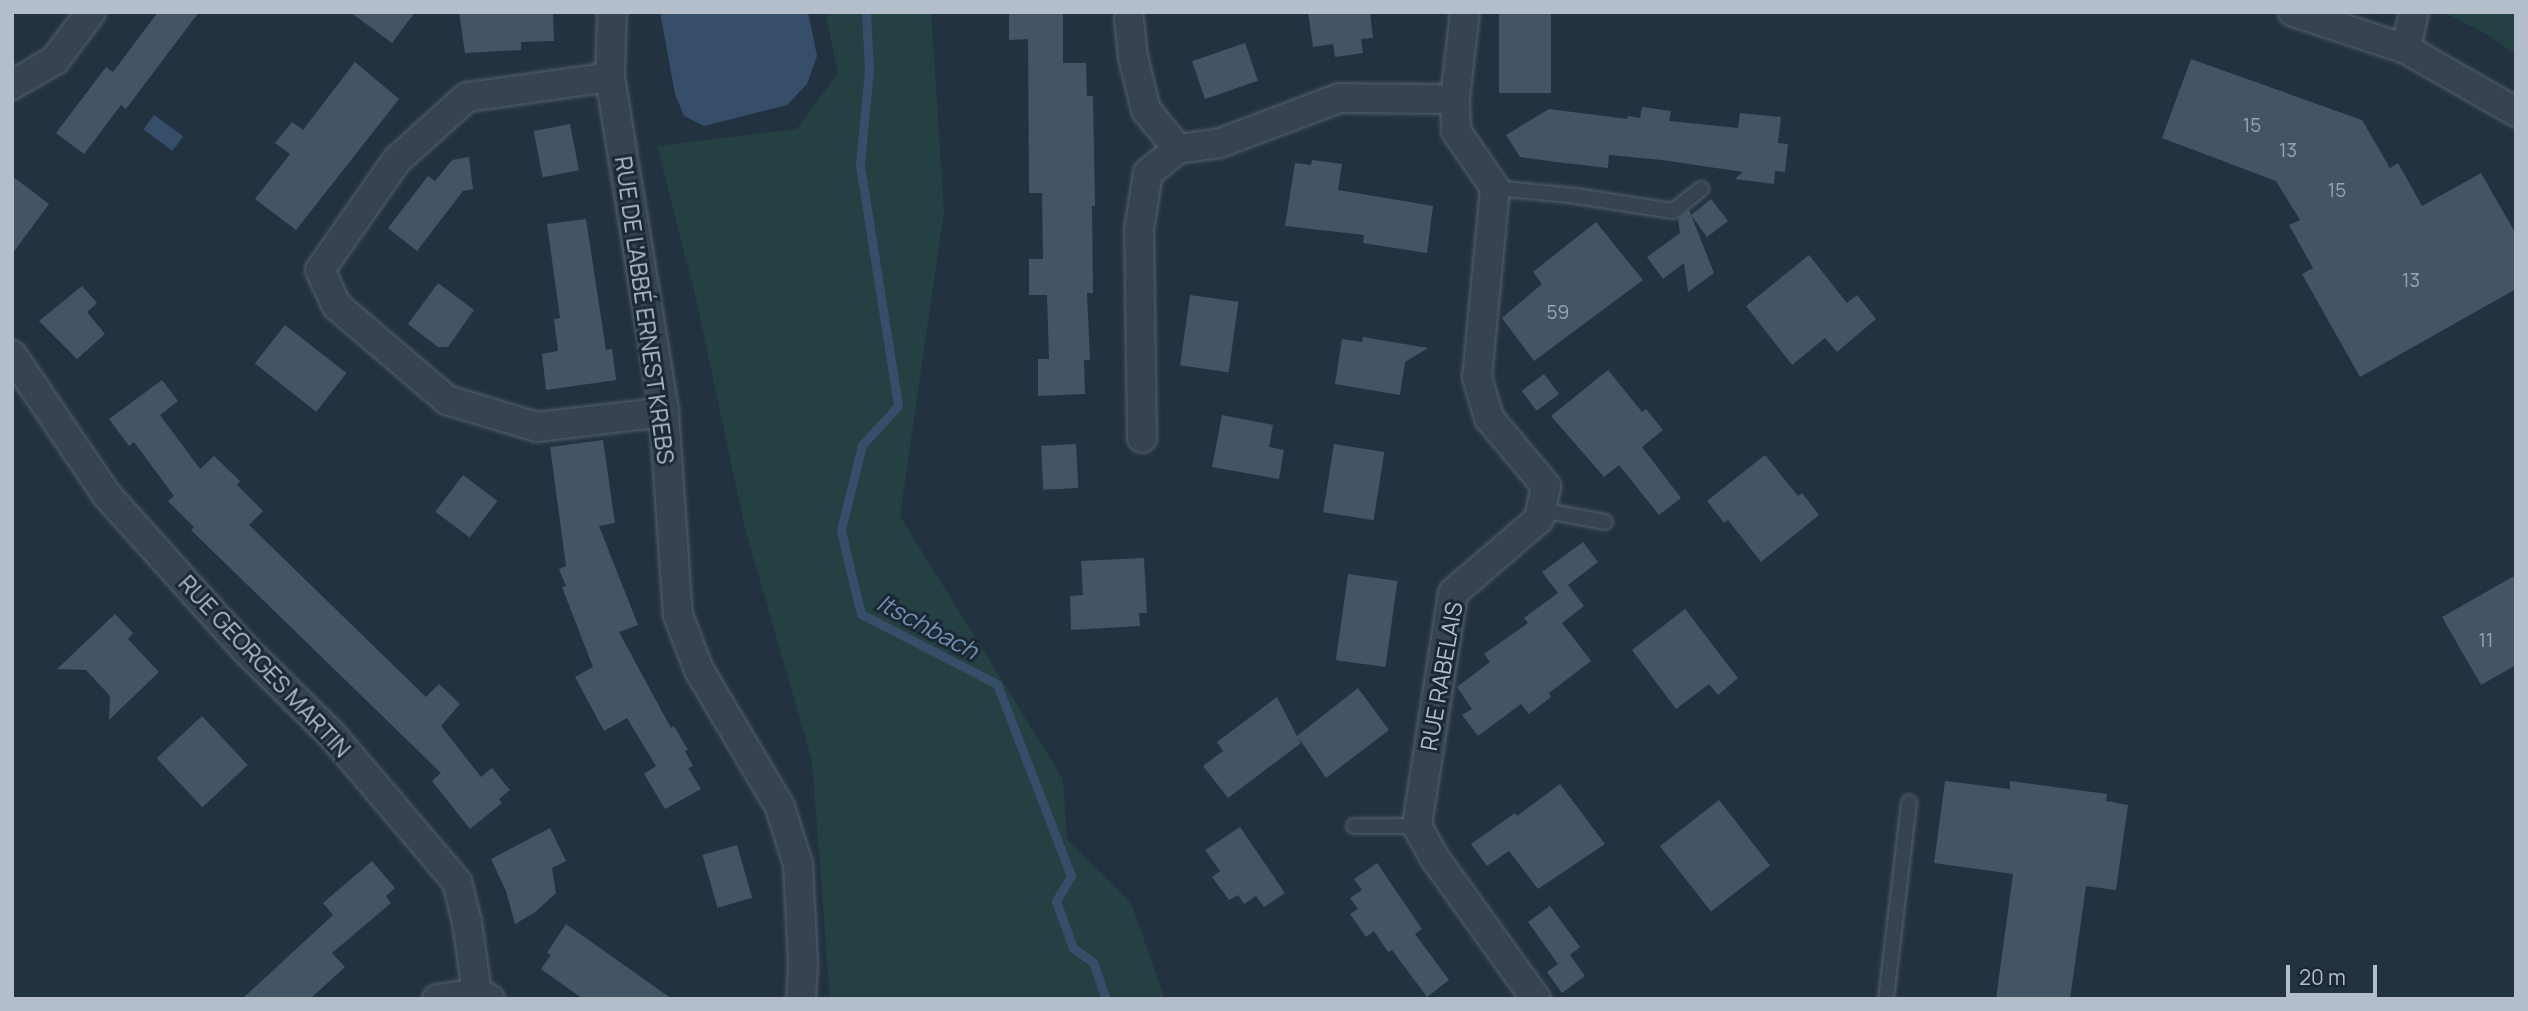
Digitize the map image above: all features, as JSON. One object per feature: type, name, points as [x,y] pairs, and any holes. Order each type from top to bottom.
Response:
[{"type":"street","points":[[12,85],[55,60],[91,12]]},
{"type":"street","name":"RUE DE L'ABBÉ ERNEST KREBS","points":[[612,12],[610,77],[664,412],[678,615],[699,670],[780,807],[798,864],[803,962],[801,999]]},
{"type":"street","points":[[1465,12],[1455,99],[1456,131],[1495,188],[1477,377],[1489,418],[1546,486],[1541,510]]},
{"type":"street","points":[[2293,12],[2406,48],[2516,113]]},
{"type":"street","points":[[2406,48],[2414,12]]},
{"type":"street","points":[[1129,19],[1133,57],[1146,110],[1178,149]]},
{"type":"street","points":[[610,77],[467,97],[397,160],[320,270],[337,306],[447,400],[537,427],[664,412]]},
{"type":"street","points":[[1142,438],[1139,230],[1149,173],[1178,149],[1220,143],[1340,98],[1455,99]]},
{"type":"street","name":"RUE GEORGES MARTIN","points":[[12,355],[106,494],[243,648],[332,735],[457,882],[483,996]]},
{"type":"street","name":"RUE RABELAIS","points":[[1417,826],[1453,593],[1539,519],[1541,510]]},
{"type":"street","points":[[1417,826],[1434,857],[1536,999]]},
{"type":"street","points":[[437,999],[483,996]]},
{"type":"lane","points":[[1495,188],[1576,196],[1673,211],[1701,189]]},
{"type":"lane","points":[[1541,510],[1605,522]]},
{"type":"lane","points":[[1885,999],[1909,802]]},
{"type":"lane","points":[[1354,825],[1417,826]]},
{"type":"green space","points":[[825,12],[931,12],[944,211],[900,516],[1063,779],[1067,840],[1131,903],[1165,999],[830,999],[812,761],[745,528],[695,294],[657,146],[797,129],[838,72]]},
{"type":"green space","points":[[2443,12],[2516,12],[2516,55],[2490,36]]},
{"type":"water","points":[[660,12],[808,12],[817,56],[807,84],[787,105],[704,126],[684,116],[675,94]]},
{"type":"water","points":[[154,115],[183,136],[173,151],[143,130]]},
{"type":"building","points":[[158,12],[199,12],[126,109],[121,105],[84,154],[56,133],[106,67],[113,72]]},
{"type":"building","points":[[350,12],[415,12],[392,43]]},
{"type":"building","points":[[459,12],[553,12],[554,41],[521,42],[521,50],[465,53]]},
{"type":"building","points":[[1009,12],[1063,12],[1063,63],[1086,63],[1087,96],[1093,96],[1093,293],[1087,293],[1090,360],[1084,360],[1085,394],[1038,396],[1038,359],[1049,359],[1047,295],[1029,295],[1029,259],[1043,259],[1042,193],[1029,193],[1028,39],[1009,40]]},
{"type":"building","points":[[1308,12],[1370,12],[1373,38],[1361,39],[1363,53],[1335,57],[1333,44],[1313,47]]},
{"type":"building","points":[[1499,12],[1551,12],[1551,93],[1499,93]]},
{"type":"building","points":[[1245,43],[1258,81],[1205,99],[1192,61]]},
{"type":"building","points":[[2191,59],[2362,120],[2390,168],[2398,163],[2422,206],[2481,173],[2516,234],[2516,289],[2360,377],[2302,274],[2313,268],[2289,225],[2300,220],[2276,181],[2162,138]]},
{"type":"building","points":[[355,62],[399,99],[296,230],[255,199],[290,154],[275,143],[292,122],[303,130]]},
{"type":"building","points":[[1642,107],[1671,111],[1669,121],[1738,128],[1740,113],[1781,117],[1778,143],[1788,144],[1785,172],[1775,171],[1774,184],[1735,179],[1743,172],[1662,160],[1609,155],[1608,168],[1556,162],[1520,157],[1506,135],[1549,109],[1627,119],[1628,116],[1640,118]]},
{"type":"building","points":[[570,124],[579,170],[543,177],[534,131]]},
{"type":"building","points":[[469,157],[473,189],[463,191],[417,251],[388,228],[428,176],[435,181],[452,160]]},
{"type":"building","points":[[1312,160],[1342,164],[1338,190],[1433,206],[1427,253],[1363,243],[1364,235],[1285,226],[1295,163],[1311,165]]},
{"type":"building","points":[[12,176],[49,204],[12,254]]},
{"type":"building","points":[[1711,199],[1728,221],[1707,237],[1691,215]]},
{"type":"building","points":[[1689,210],[1714,273],[1688,292],[1684,263],[1663,279],[1647,257],[1680,233],[1678,219]]},
{"type":"building","points":[[586,219],[606,350],[612,349],[616,380],[546,390],[542,354],[558,351],[554,319],[560,318],[547,224]]},
{"type":"building","points":[[1596,222],[1643,280],[1534,361],[1502,318],[1542,284],[1533,272]]},
{"type":"building","points":[[1809,255],[1847,303],[1857,295],[1876,319],[1837,352],[1825,338],[1792,365],[1746,306]]},
{"type":"building","points":[[438,283],[474,310],[448,347],[438,347],[408,324]]},
{"type":"building","points":[[82,286],[97,303],[87,312],[105,334],[77,359],[39,321]]},
{"type":"building","points":[[1190,295],[1239,302],[1229,372],[1180,365]]},
{"type":"building","points":[[285,325],[346,373],[316,412],[255,364]]},
{"type":"building","points":[[1363,337],[1428,348],[1405,362],[1400,395],[1335,384],[1342,339],[1362,342]]},
{"type":"building","points":[[1608,370],[1642,412],[1646,409],[1663,430],[1642,447],[1681,498],[1659,515],[1619,465],[1604,477],[1551,416]]},
{"type":"building","points":[[1544,374],[1559,394],[1537,411],[1522,391]]},
{"type":"building","points":[[162,380],[178,401],[160,415],[200,469],[214,456],[240,481],[237,485],[263,511],[249,525],[426,697],[439,684],[460,704],[441,726],[481,777],[492,768],[510,790],[499,799],[502,803],[470,829],[432,781],[441,773],[191,530],[194,527],[168,501],[174,496],[134,442],[129,446],[109,419]]},
{"type":"building","points":[[1222,415],[1273,425],[1269,447],[1284,450],[1279,479],[1212,467]]},
{"type":"building","points":[[603,440],[615,523],[599,526],[638,625],[619,632],[671,728],[674,726],[688,750],[685,751],[693,766],[688,768],[701,789],[665,809],[644,774],[656,766],[627,718],[604,731],[575,677],[593,667],[562,587],[566,586],[559,569],[566,566],[550,447]]},
{"type":"building","points":[[1076,444],[1078,488],[1043,490],[1041,446]]},
{"type":"building","points":[[1334,444],[1384,452],[1374,520],[1323,512]]},
{"type":"building","points":[[1765,455],[1798,496],[1802,493],[1819,515],[1761,562],[1728,520],[1724,523],[1707,501]]},
{"type":"building","points":[[463,475],[497,501],[470,538],[435,512]]},
{"type":"building","points":[[1583,542],[1598,562],[1568,585],[1584,606],[1562,623],[1591,661],[1549,693],[1551,697],[1529,714],[1521,704],[1478,736],[1462,715],[1472,709],[1457,687],[1490,662],[1484,654],[1528,623],[1524,618],[1558,593],[1542,572]]},
{"type":"building","points":[[1144,558],[1147,613],[1139,613],[1140,626],[1071,630],[1070,596],[1083,595],[1081,561]]},
{"type":"building","points":[[1348,574],[1398,581],[1385,667],[1336,660]]},
{"type":"building","points":[[2516,575],[2516,665],[2481,685],[2442,617]]},
{"type":"building","points":[[1685,609],[1738,678],[1718,695],[1709,684],[1676,709],[1632,650]]},
{"type":"building","points":[[115,614],[133,633],[128,639],[159,672],[109,720],[110,696],[86,670],[57,669]]},
{"type":"building","points":[[1358,688],[1389,730],[1326,778],[1298,737],[1301,743],[1228,798],[1203,766],[1223,751],[1217,742],[1277,697],[1297,736]]},
{"type":"building","points":[[202,716],[248,765],[202,807],[157,758]]},
{"type":"building","points":[[1945,781],[2010,789],[2010,781],[2107,794],[2106,801],[2128,805],[2116,890],[2086,886],[2070,999],[1996,999],[2013,874],[1934,863]]},
{"type":"building","points":[[1560,784],[1605,844],[1538,889],[1509,851],[1487,866],[1471,844],[1515,813],[1517,816]]},
{"type":"building","points":[[1719,800],[1770,865],[1711,912],[1660,846]]},
{"type":"building","points":[[1240,827],[1285,893],[1264,907],[1256,896],[1244,904],[1238,895],[1229,900],[1212,877],[1220,871],[1205,850]]},
{"type":"building","points":[[550,828],[566,861],[552,868],[556,893],[534,913],[515,924],[506,891],[491,859]]},
{"type":"building","points":[[737,845],[752,898],[718,908],[702,855]]},
{"type":"building","points":[[372,861],[395,888],[386,896],[391,903],[332,953],[345,967],[310,999],[242,999],[333,915],[323,903]]},
{"type":"building","points":[[1377,863],[1422,929],[1415,934],[1449,980],[1427,997],[1392,950],[1388,952],[1374,931],[1366,937],[1350,914],[1358,909],[1350,898],[1362,890],[1354,879]]},
{"type":"building","points":[[1550,906],[1580,947],[1570,955],[1585,976],[1562,993],[1547,972],[1558,964],[1528,922]]},
{"type":"building","points":[[566,924],[672,999],[583,999],[541,969],[551,955],[547,953]]},
{"type":"waterway","name":"Itschbach","points":[[866,12],[869,69],[860,165],[898,406],[862,445],[841,530],[852,578],[861,614],[997,684],[1071,876],[1056,901],[1073,948],[1093,962],[1106,999]]}]
